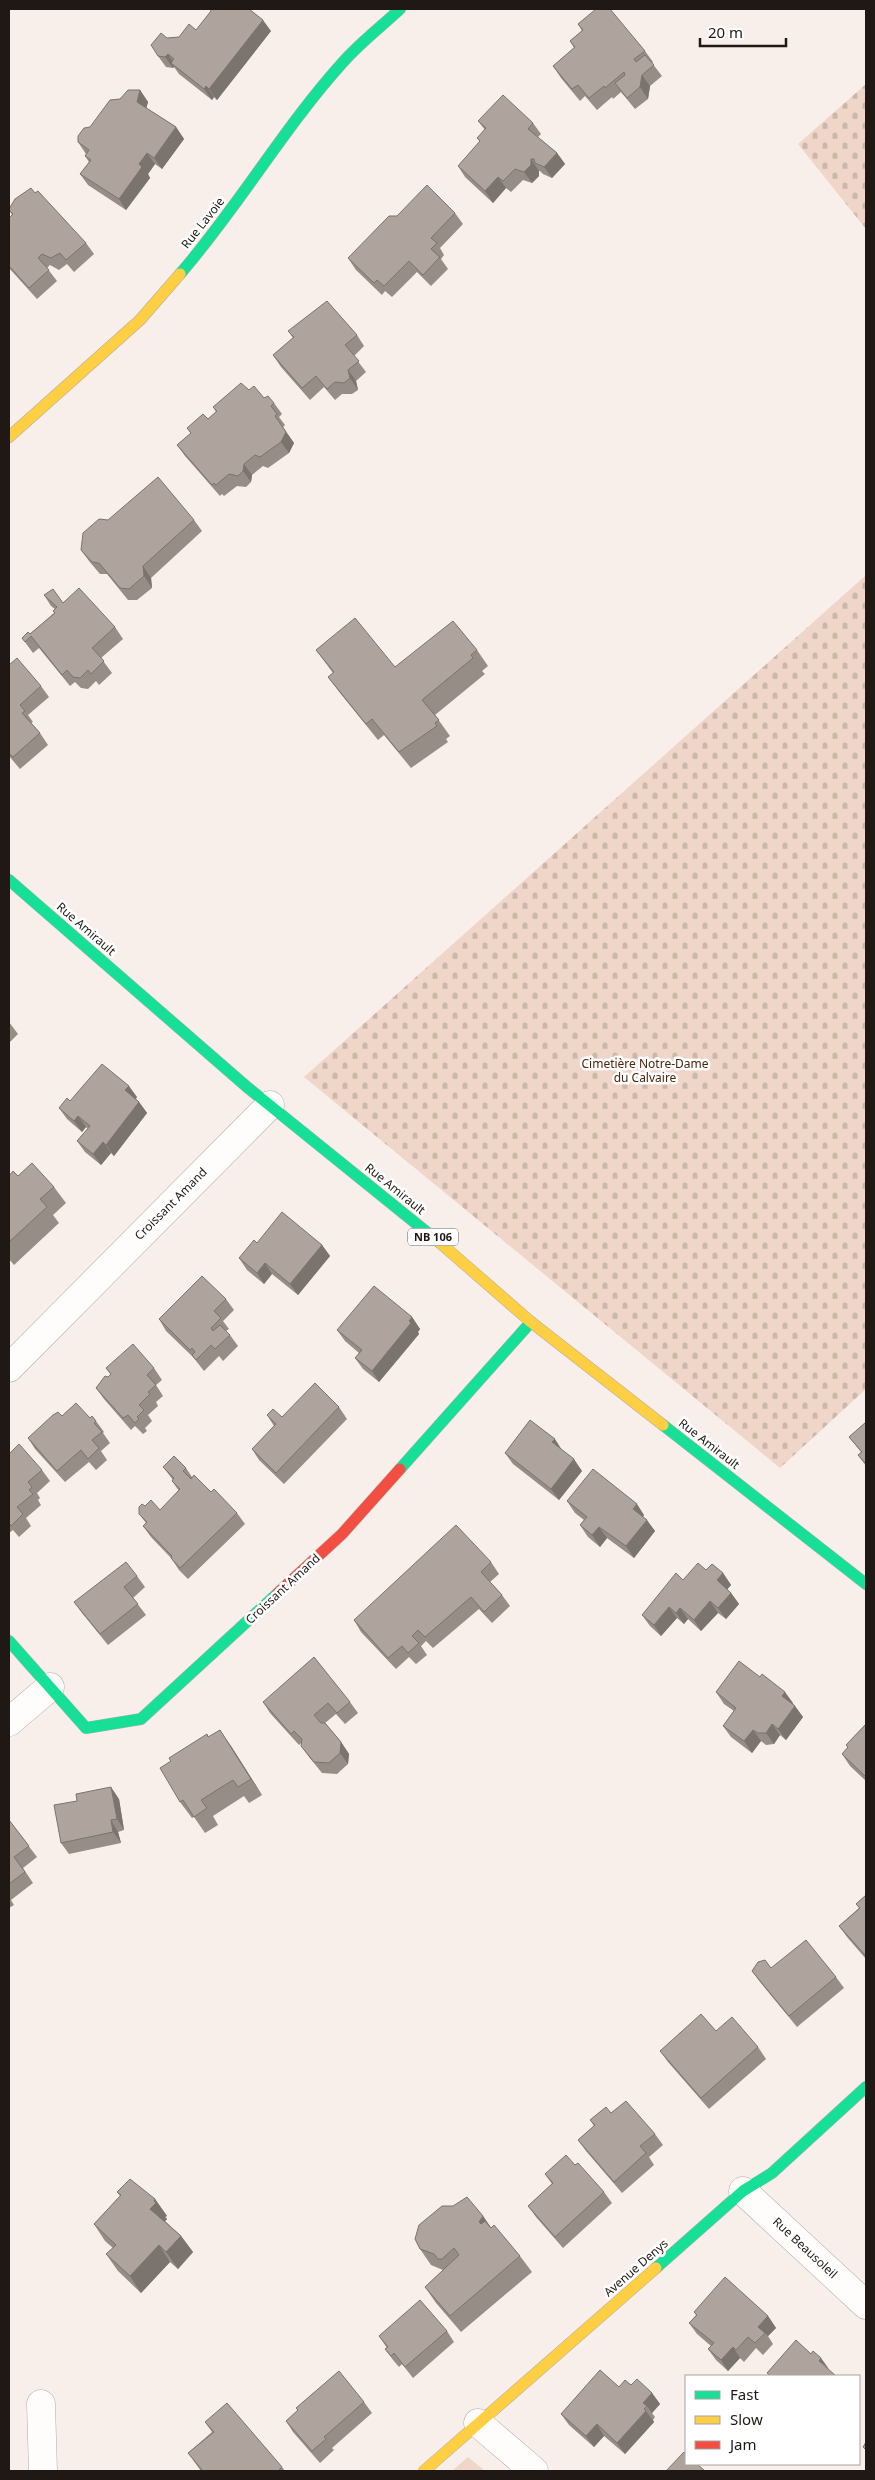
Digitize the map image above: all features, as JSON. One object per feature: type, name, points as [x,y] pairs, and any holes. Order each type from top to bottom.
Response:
[{"type":"street","name":"Rue Lavoie","points":[[9,437],[140,320],[215,234],[287,131],[345,60],[400,9]]},
{"type":"street","name":"Rue Amirault","points":[[9,880],[247,1087],[454,1254],[530,1322],[866,1584]]},
{"type":"street","name":"Croissant Amand","points":[[9,1368],[270,1105]]},
{"type":"street","name":"Croissant Amand","points":[[9,1641],[86,1728],[141,1718],[342,1534],[530,1322]]},
{"type":"street","points":[[9,1722],[50,1687]]},
{"type":"street","name":"Avenue Denys","points":[[424,2471],[743,2191],[772,2173],[866,2087]]},
{"type":"street","name":"Rue Beausoleil","points":[[743,2191],[866,2305]]},
{"type":"street","points":[[41,2404],[43,2471]]},
{"type":"street","points":[[478,2423],[534,2471]]},
{"type":"green space","points":[[866,84],[866,229],[798,144]]},
{"type":"green space","name":"Cimetière Notre-Dame du Calvaire","points":[[866,575],[866,1389],[780,1468],[304,1077]]},
{"type":"green space","points":[[468,2457],[485,2471],[452,2471]]},
{"type":"building","points":[[210,9],[249,9],[263,20],[209,89],[206,86],[204,89],[171,63],[174,59],[168,54],[165,57],[158,56],[151,45],[161,33],[167,38],[179,37],[189,24],[196,30],[211,11]]},
{"type":"building","points":[[596,9],[610,9],[645,51],[634,59],[636,62],[645,55],[654,65],[642,75],[640,87],[627,98],[615,83],[625,75],[624,72],[605,88],[604,86],[589,98],[578,85],[572,89],[553,66],[575,47],[570,41],[583,30],[578,24]]},
{"type":"building","points":[[128,90],[140,90],[137,102],[176,127],[154,158],[147,153],[139,164],[142,167],[119,199],[80,174],[91,160],[85,156],[89,150],[78,142],[78,136],[84,128],[90,127],[110,100],[120,99]]},
{"type":"building","points":[[503,95],[533,123],[528,129],[557,153],[544,167],[535,163],[534,159],[531,159],[531,165],[524,172],[515,169],[503,181],[498,177],[485,191],[458,166],[480,141],[477,138],[486,128],[478,121]]},
{"type":"building","points":[[427,185],[455,213],[431,238],[437,243],[431,249],[440,257],[423,275],[409,261],[384,286],[377,280],[374,283],[348,258],[389,216],[397,216]]},
{"type":"building","points":[[31,188],[35,193],[38,191],[86,243],[66,260],[60,253],[51,258],[42,254],[38,258],[49,270],[29,288],[9,266],[9,218],[13,214],[9,209],[15,199]]},
{"type":"building","points":[[327,301],[357,335],[345,345],[359,361],[348,370],[350,378],[344,383],[335,382],[327,389],[316,376],[302,388],[273,355],[294,337],[288,331]]},
{"type":"building","points":[[241,383],[249,390],[254,386],[264,398],[268,396],[274,403],[271,406],[277,414],[275,416],[286,432],[281,442],[260,457],[255,455],[244,464],[243,471],[238,476],[229,474],[216,485],[214,483],[212,485],[177,445],[191,433],[187,428],[203,414],[208,419],[217,411],[213,407]]},
{"type":"building","points":[[158,477],[194,520],[143,566],[144,576],[129,589],[120,588],[99,563],[92,562],[81,550],[83,533],[99,519],[108,520]]},
{"type":"building","points":[[79,588],[115,627],[92,648],[104,661],[91,674],[88,670],[80,678],[73,677],[67,670],[62,675],[31,636],[25,642],[22,638],[28,632],[30,634],[55,613],[53,611],[57,607],[44,595],[53,589],[63,603]]},
{"type":"building","points":[[355,618],[395,667],[453,621],[477,650],[471,655],[473,658],[422,700],[439,720],[435,723],[437,726],[399,752],[372,719],[366,724],[328,677],[334,672],[316,650]]},
{"type":"building","points":[[17,658],[41,686],[20,705],[25,711],[22,713],[40,733],[13,757],[9,753],[9,665]]},
{"type":"building","points":[[102,1064],[129,1086],[125,1090],[139,1102],[106,1145],[103,1142],[93,1154],[77,1141],[90,1126],[78,1116],[74,1121],[59,1108],[67,1098],[70,1101]]},
{"type":"building","points":[[32,1163],[54,1187],[40,1199],[47,1207],[9,1242],[9,1176],[13,1171],[18,1176]]},
{"type":"building","points":[[282,1212],[322,1245],[290,1284],[265,1263],[257,1273],[239,1258],[254,1240],[257,1243]]},
{"type":"building","points":[[202,1276],[226,1299],[214,1311],[221,1318],[211,1328],[213,1331],[220,1325],[230,1335],[215,1349],[211,1345],[196,1360],[192,1355],[195,1352],[192,1348],[190,1350],[159,1319]]},
{"type":"building","points":[[374,1286],[412,1317],[409,1321],[411,1323],[372,1371],[355,1358],[362,1350],[337,1330]]},
{"type":"building","points":[[133,1344],[154,1368],[147,1375],[156,1385],[148,1392],[150,1394],[139,1405],[144,1410],[137,1417],[139,1419],[135,1423],[128,1415],[123,1418],[96,1388],[105,1376],[108,1377],[111,1374],[106,1368]]},
{"type":"building","points":[[315,1383],[339,1407],[276,1473],[252,1449],[276,1424],[267,1415],[273,1409],[282,1417]]},
{"type":"building","points":[[76,1403],[90,1418],[92,1416],[96,1421],[94,1423],[102,1432],[92,1440],[99,1448],[88,1459],[81,1450],[57,1471],[28,1438],[53,1415],[58,1412],[62,1416]]},
{"type":"building","points":[[530,1420],[555,1439],[552,1442],[574,1459],[551,1489],[505,1453]]},
{"type":"building","points":[[866,1422],[866,1464],[858,1455],[862,1452],[849,1437]]},
{"type":"building","points":[[19,1444],[42,1470],[28,1482],[32,1487],[29,1490],[33,1494],[17,1507],[23,1514],[11,1526],[9,1523],[9,1454]]},
{"type":"building","points":[[174,1456],[186,1468],[183,1471],[191,1479],[194,1475],[211,1492],[214,1489],[237,1513],[180,1568],[171,1558],[172,1556],[143,1526],[147,1522],[139,1514],[139,1507],[142,1504],[145,1506],[151,1500],[160,1510],[180,1489],[172,1481],[174,1478],[163,1467]]},
{"type":"building","points":[[593,1469],[637,1504],[633,1509],[647,1520],[626,1546],[599,1527],[592,1535],[580,1525],[587,1517],[567,1501]]},
{"type":"building","points":[[456,1525],[491,1562],[481,1572],[502,1595],[484,1612],[471,1597],[425,1637],[418,1630],[412,1636],[419,1643],[408,1653],[402,1646],[388,1658],[354,1620]]},
{"type":"building","points":[[126,1562],[137,1576],[124,1587],[138,1604],[100,1634],[74,1602]]},
{"type":"building","points":[[698,1563],[706,1570],[712,1564],[723,1573],[717,1580],[731,1593],[718,1608],[710,1601],[694,1620],[680,1608],[676,1613],[669,1607],[654,1625],[642,1615],[676,1573],[683,1580]]},
{"type":"building","points":[[314,1657],[350,1702],[337,1713],[328,1703],[314,1715],[321,1723],[325,1723],[341,1742],[340,1753],[329,1763],[314,1762],[301,1746],[302,1739],[294,1731],[291,1734],[263,1702]]},
{"type":"building","points":[[739,1661],[760,1677],[762,1674],[785,1692],[782,1696],[795,1706],[778,1729],[772,1724],[766,1733],[758,1733],[753,1730],[744,1741],[723,1726],[736,1708],[716,1692]]},
{"type":"building","points":[[866,1724],[866,1777],[842,1754],[848,1747],[846,1745]]},
{"type":"building","points":[[220,1730],[251,1779],[238,1787],[233,1780],[201,1800],[207,1808],[194,1817],[183,1800],[180,1802],[160,1768],[171,1761],[169,1758],[207,1734],[208,1737]]},
{"type":"building","points":[[111,1787],[117,1819],[111,1820],[113,1832],[61,1843],[54,1805],[77,1801],[76,1794]]},
{"type":"building","points":[[9,1820],[29,1846],[14,1857],[25,1872],[9,1884]]},
{"type":"building","points":[[866,1895],[865,1955],[839,1926],[860,1908],[856,1904]]},
{"type":"building","points":[[806,1940],[836,1977],[789,2016],[752,1971],[758,1962],[765,1960],[771,1968]]},
{"type":"building","points":[[701,2014],[716,2031],[732,2017],[758,2047],[701,2098],[660,2051]]},
{"type":"building","points":[[626,2101],[655,2134],[640,2146],[646,2153],[614,2182],[578,2140],[595,2125],[590,2120],[606,2107],[611,2113]]},
{"type":"building","points":[[566,2155],[575,2165],[578,2163],[604,2192],[555,2237],[528,2206],[553,2183],[545,2174]]},
{"type":"building","points":[[130,2179],[155,2199],[156,2203],[150,2209],[181,2236],[166,2252],[159,2245],[130,2276],[106,2254],[116,2245],[94,2224],[121,2195],[117,2192]]},
{"type":"building","points":[[467,2197],[483,2216],[479,2222],[481,2224],[485,2221],[491,2228],[494,2225],[520,2256],[450,2316],[425,2287],[459,2255],[454,2248],[442,2259],[438,2259],[434,2254],[420,2249],[415,2239],[419,2225],[442,2206],[453,2206]]},
{"type":"building","points":[[725,2277],[768,2316],[758,2327],[765,2333],[755,2343],[748,2337],[736,2350],[733,2347],[721,2360],[708,2349],[714,2343],[689,2323],[697,2315],[694,2312]]},
{"type":"building","points":[[420,2300],[447,2331],[405,2367],[394,2353],[391,2356],[385,2349],[388,2347],[379,2336]]},
{"type":"building","points":[[796,2340],[811,2354],[813,2351],[821,2358],[819,2361],[835,2375],[770,2375],[767,2373]]},
{"type":"building","points":[[600,2370],[619,2387],[625,2380],[631,2385],[637,2379],[652,2393],[643,2403],[647,2406],[644,2409],[646,2411],[617,2443],[597,2424],[586,2436],[561,2414]]},
{"type":"building","points":[[339,2371],[364,2402],[324,2437],[326,2439],[312,2451],[286,2421],[298,2410],[296,2408]]},
{"type":"building","points":[[227,2403],[282,2467],[278,2471],[203,2471],[188,2453],[214,2432],[205,2422]]},
{"type":"building","points":[[684,2452],[685,2465],[698,2465],[705,2471],[666,2471]]},
{"type":"traffic: fast","points":[[180,274],[202,248],[322,86],[364,41],[400,9]]},
{"type":"traffic: fast","points":[[9,880],[247,1087],[439,1242]]},
{"type":"traffic: fast","points":[[400,1469],[531,1322]]},
{"type":"traffic: fast","points":[[663,1425],[866,1584]]},
{"type":"traffic: fast","points":[[9,1641],[86,1728],[141,1719],[278,1593]]},
{"type":"traffic: fast","points":[[656,2268],[743,2191],[772,2173],[866,2087]]},
{"type":"traffic: slow","points":[[9,437],[140,320],[180,274]]},
{"type":"traffic: slow","points":[[439,1242],[531,1322],[663,1425]]},
{"type":"traffic: slow","points":[[424,2471],[656,2268]]},
{"type":"traffic: jam","points":[[278,1593],[342,1534],[400,1469]]}]
